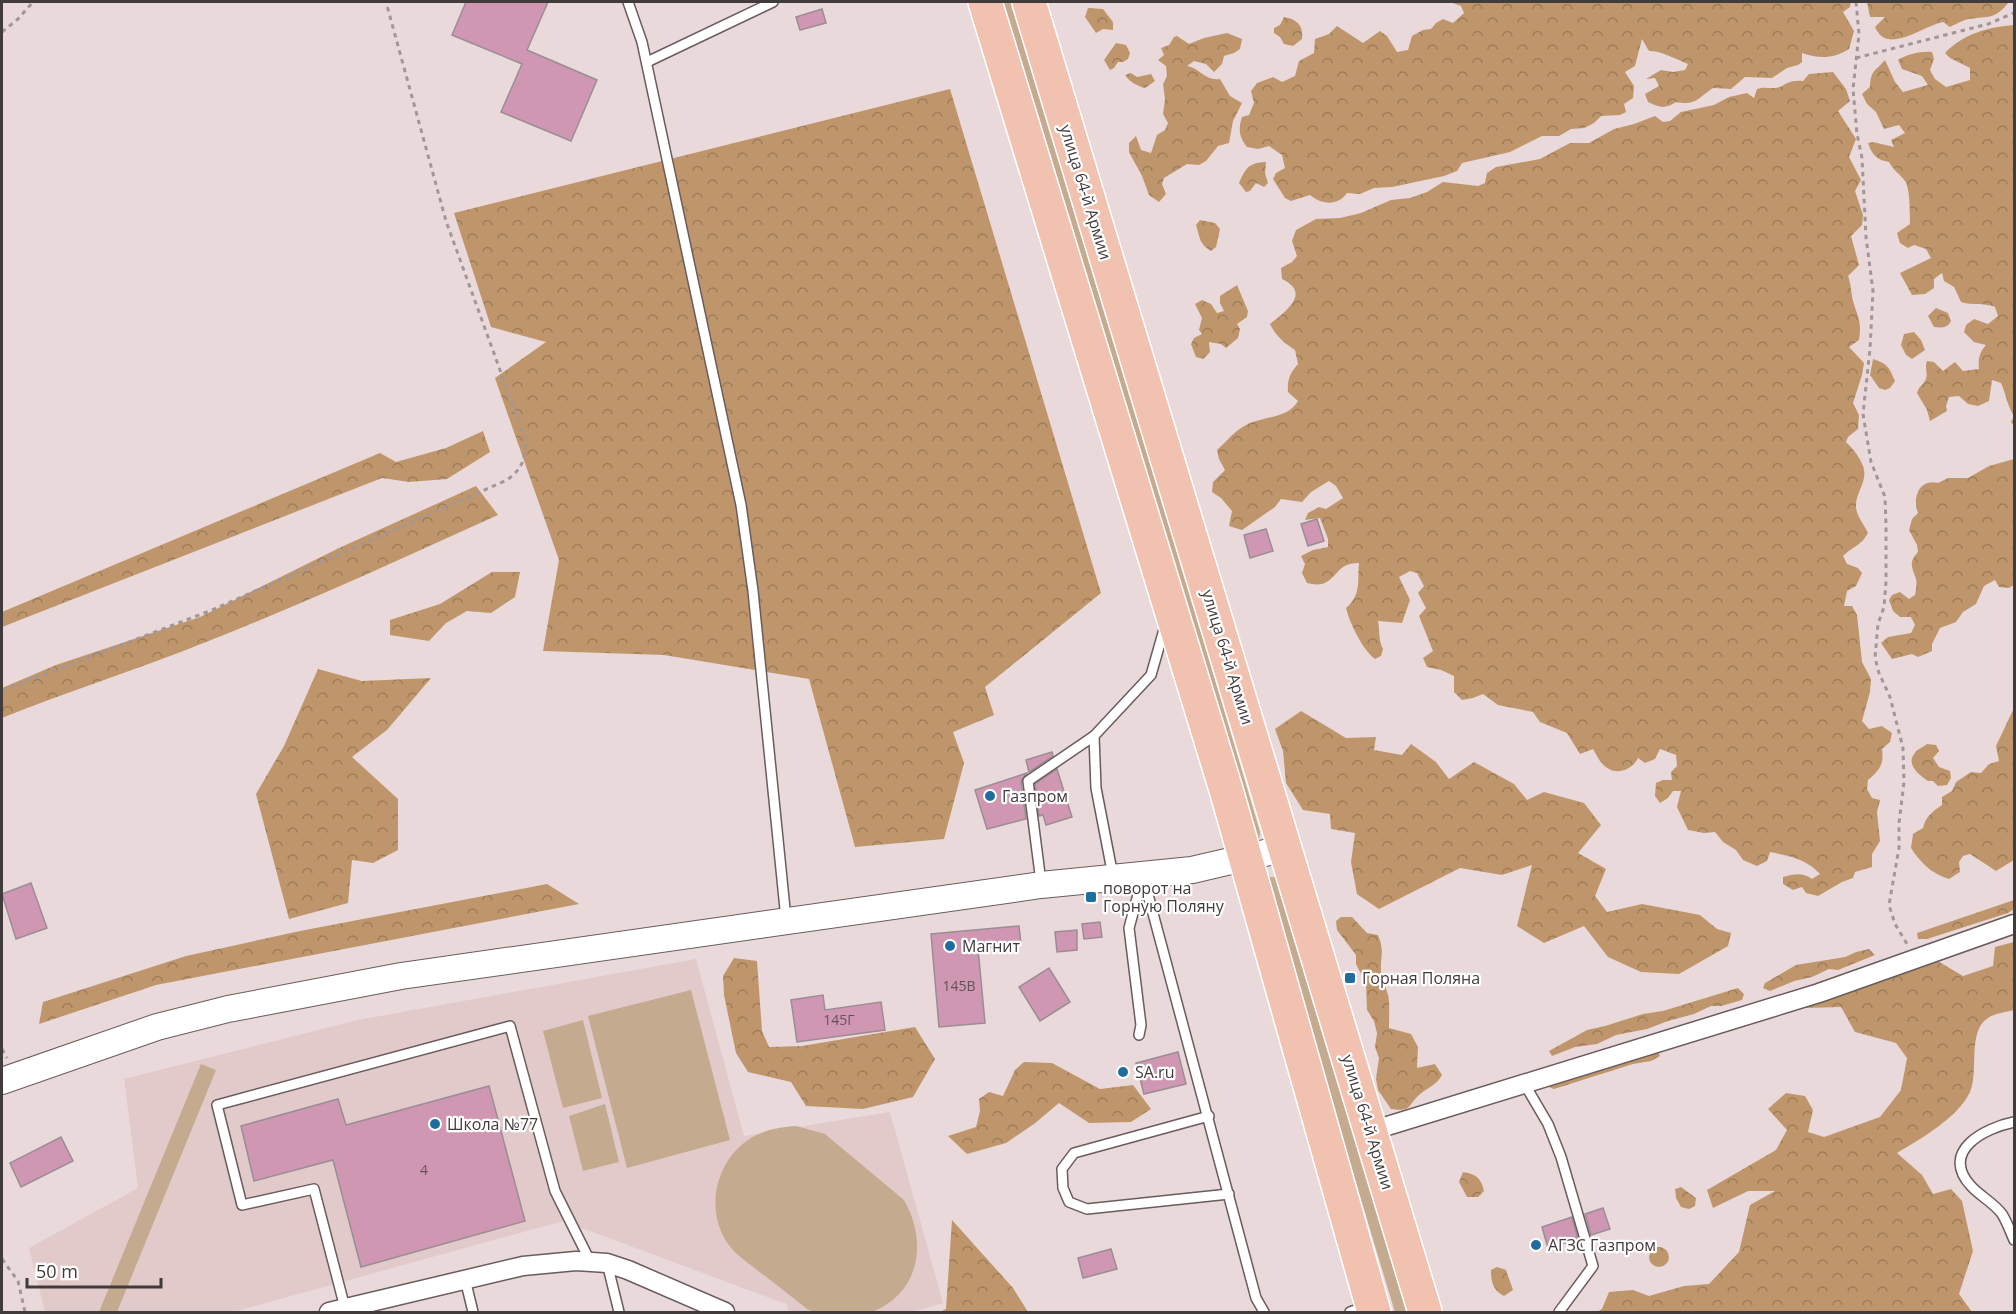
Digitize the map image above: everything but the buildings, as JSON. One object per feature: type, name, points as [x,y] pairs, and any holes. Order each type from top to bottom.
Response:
[{"type":"highway","points":[[985,2],[1227,793],[1365,1310]]},
{"type":"highway","name":"улица 64-й Армии","points":[[1029,2],[1425,1312]]},
{"type":"main road","points":[[2,1081],[157,1027],[228,1009],[401,976],[1041,885],[1192,870],[1286,848]]},
{"type":"street","points":[[1371,1131],[1819,993],[2014,924]]},
{"type":"street","points":[[337,1310],[465,1279],[556,1261],[598,1262],[660,1282],[724,1312]]},
{"type":"lane","points":[[628,2],[647,62],[741,505],[753,591],[787,921]]},
{"type":"lane","points":[[647,62],[773,2]]},
{"type":"lane","points":[[1041,885],[1028,781],[1094,736],[1151,675],[1170,609]]},
{"type":"lane","points":[[1094,736],[1096,788],[1114,878]]},
{"type":"lane","points":[[1139,1035],[1141,1025],[1129,928],[1143,876]]},
{"type":"lane","points":[[1143,876],[1256,1298],[1264,1312]]},
{"type":"lane","points":[[337,1310],[314,1189],[242,1205],[217,1106],[510,1026],[555,1191],[598,1262],[619,1312]]},
{"type":"lane","points":[[1524,1083],[1548,1124],[1561,1157],[1593,1266],[1559,1312]]},
{"type":"lane","points":[[1209,1116],[1074,1153],[1062,1169],[1063,1188],[1069,1202],[1087,1209],[1229,1194]]},
{"type":"lane","points":[[2014,1122],[1997,1126],[1975,1138],[1961,1153],[1960,1168],[1969,1184],[2001,1213],[2014,1240]]},
{"type":"lane","points":[[465,1279],[473,1312]]},
{"type":"path","points":[[2,32],[33,2]]},
{"type":"path","points":[[2,691],[212,610],[507,480],[518,472],[526,458],[525,439],[446,221],[386,2]]},
{"type":"path","points":[[1856,2],[1859,34],[1853,89],[1857,134],[1862,158],[1866,237],[1873,291],[1863,414],[1871,462],[1885,497],[1886,525],[1884,607],[1878,624],[1875,658],[1890,697],[1903,748],[1904,783],[1899,823],[1899,848],[1889,905],[1895,924],[1913,960]]},
{"type":"path","points":[[1856,58],[1988,24],[2014,13]]},
{"type":"path","points":[[2,1259],[18,1281],[25,1312]]},
{"type":"shaded area","points":[[1003,2],[1015,2],[1260,832],[1259,842],[1256,845],[1251,838]]},
{"type":"shaded area","points":[[1270,877],[1276,877],[1407,1312],[1395,1312],[1265,881]]},
{"type":"shaded area","name":"Школа №77","points":[[696,959],[744,1136],[890,1112],[943,1303],[913,1312],[789,1312],[786,1304],[563,1221],[233,1312],[45,1312],[29,1248],[138,1188],[124,1079],[358,1020]]},
{"type":"shaded area","points":[[691,990],[730,1140],[627,1168],[588,1016]]},
{"type":"shaded area","points":[[583,1020],[602,1098],[563,1108],[543,1031]]},
{"type":"shaded area","points":[[201,1064],[216,1070],[117,1312],[99,1312]]},
{"type":"shaded area","points":[[605,1104],[619,1162],[583,1171],[569,1116]]},
{"type":"shaded area","points":[[796,1126],[825,1134],[904,1200],[911,1216],[916,1233],[917,1249],[910,1279],[901,1292],[872,1312],[813,1312],[807,1309],[738,1255],[723,1236],[718,1221],[716,1191],[727,1163],[736,1150],[753,1137],[771,1130]]},
{"type":"green space","points":[[1450,2],[1851,2],[1850,7],[1843,12],[1854,31],[1849,49],[1837,55],[1820,57],[1802,53],[1802,62],[1772,78],[1745,77],[1731,89],[1713,88],[1693,102],[1676,102],[1662,107],[1648,102],[1645,94],[1659,86],[1655,78],[1646,79],[1661,70],[1673,72],[1685,70],[1688,64],[1664,54],[1649,51],[1642,39],[1635,66],[1625,72],[1634,86],[1633,98],[1624,104],[1626,112],[1620,115],[1601,116],[1584,128],[1571,129],[1559,136],[1542,136],[1510,152],[1462,163],[1457,171],[1444,176],[1392,187],[1374,188],[1360,194],[1347,193],[1339,200],[1330,203],[1320,201],[1310,195],[1291,201],[1285,198],[1273,179],[1276,173],[1285,168],[1282,155],[1269,146],[1258,149],[1247,147],[1241,136],[1242,117],[1249,115],[1254,103],[1251,91],[1257,83],[1273,77],[1282,82],[1295,76],[1299,61],[1314,53],[1315,39],[1329,34],[1337,26],[1363,43],[1380,31],[1387,36],[1397,52],[1408,50],[1412,36],[1423,30],[1431,29],[1443,19],[1453,23],[1464,13],[1461,6]]},
{"type":"green space","points":[[1867,2],[2009,2],[2000,12],[1991,16],[1967,20],[1950,27],[1943,22],[1906,37],[1888,39],[1881,35],[1875,27],[1885,17],[1870,17]]},
{"type":"green space","points":[[1088,8],[1103,9],[1113,22],[1113,30],[1103,29],[1096,33],[1085,17]]},
{"type":"green space","points":[[1284,17],[1295,21],[1302,30],[1302,39],[1293,46],[1284,44],[1274,33],[1274,28],[1280,25]]},
{"type":"green space","points":[[2014,25],[2014,416],[2001,383],[1992,380],[1989,401],[1978,406],[1968,404],[1959,396],[1949,397],[1947,411],[1930,421],[1927,410],[1917,393],[1926,379],[1927,361],[1934,362],[1943,371],[1955,362],[1963,371],[1979,369],[1979,356],[1986,345],[1974,342],[1964,332],[1966,325],[1974,319],[1988,324],[1998,316],[1995,307],[1961,302],[1954,287],[1944,281],[1942,273],[1934,279],[1934,288],[1925,294],[1912,295],[1900,273],[1931,258],[1926,249],[1914,245],[1908,248],[1900,243],[1897,233],[1910,224],[1907,184],[1889,162],[1881,160],[1871,151],[1868,143],[1894,147],[1891,140],[1905,133],[1899,125],[1884,129],[1876,112],[1867,104],[1862,94],[1870,87],[1874,71],[1885,60],[1895,82],[1903,92],[1928,85],[1922,76],[1902,69],[1898,60],[1919,53],[1932,52],[1934,59],[1930,70],[1935,79],[1946,87],[1970,80],[1970,68],[1945,53],[1968,36]]},
{"type":"green space","points":[[1227,33],[1242,39],[1240,49],[1224,56],[1222,64],[1214,72],[1206,64],[1194,61],[1187,66],[1210,78],[1220,79],[1230,96],[1242,103],[1233,121],[1229,143],[1218,146],[1206,161],[1199,165],[1187,164],[1164,178],[1162,184],[1166,194],[1159,202],[1149,195],[1129,152],[1129,143],[1136,136],[1141,150],[1151,153],[1157,135],[1165,130],[1168,123],[1163,114],[1165,99],[1163,84],[1167,76],[1166,66],[1158,60],[1164,55],[1161,48],[1169,45],[1177,36],[1189,44]]},
{"type":"green space","points":[[1116,43],[1126,45],[1130,53],[1128,59],[1118,62],[1110,70],[1104,60]]},
{"type":"green space","points":[[1833,72],[1846,89],[1850,101],[1838,111],[1856,139],[1849,157],[1861,180],[1855,191],[1863,215],[1862,225],[1851,236],[1859,265],[1848,276],[1860,328],[1859,340],[1849,347],[1864,363],[1853,403],[1859,415],[1858,429],[1848,437],[1846,442],[1859,458],[1864,470],[1856,506],[1858,515],[1868,533],[1860,543],[1843,556],[1847,564],[1858,568],[1862,573],[1856,586],[1847,591],[1844,606],[1852,606],[1857,615],[1862,662],[1871,679],[1862,721],[1869,729],[1882,726],[1892,733],[1890,742],[1882,749],[1880,766],[1868,780],[1867,789],[1872,798],[1880,800],[1877,812],[1880,841],[1872,854],[1872,867],[1855,872],[1853,878],[1818,896],[1806,893],[1802,887],[1793,890],[1783,884],[1783,877],[1798,874],[1812,879],[1820,874],[1809,865],[1797,859],[1770,852],[1767,861],[1757,866],[1743,860],[1736,850],[1723,842],[1715,832],[1704,833],[1688,830],[1677,807],[1681,791],[1673,791],[1660,803],[1655,796],[1656,783],[1672,780],[1671,772],[1677,766],[1676,755],[1660,749],[1655,759],[1645,763],[1638,758],[1626,770],[1613,771],[1604,765],[1593,749],[1580,754],[1567,733],[1540,722],[1533,712],[1498,705],[1483,694],[1462,700],[1454,692],[1454,676],[1427,667],[1423,658],[1433,651],[1419,616],[1426,608],[1418,593],[1424,586],[1417,573],[1410,571],[1399,577],[1410,600],[1402,623],[1378,621],[1383,649],[1381,656],[1375,659],[1357,636],[1346,608],[1357,593],[1359,563],[1341,568],[1331,579],[1322,584],[1307,583],[1302,573],[1305,564],[1301,556],[1313,550],[1328,547],[1328,539],[1320,518],[1305,520],[1308,513],[1319,507],[1326,509],[1343,498],[1336,486],[1329,481],[1311,492],[1302,502],[1281,499],[1275,507],[1242,530],[1229,526],[1232,511],[1221,498],[1212,492],[1213,482],[1225,470],[1217,450],[1242,427],[1282,414],[1294,407],[1298,401],[1288,392],[1290,377],[1298,364],[1295,350],[1278,336],[1270,324],[1288,308],[1295,296],[1295,290],[1291,284],[1282,279],[1281,268],[1297,256],[1292,241],[1296,230],[1316,219],[1340,218],[1361,213],[1391,200],[1410,198],[1427,192],[1443,182],[1478,186],[1485,183],[1487,173],[1496,167],[1540,159],[1570,143],[1589,143],[1614,129],[1655,116],[1663,122],[1670,121],[1681,112],[1714,105],[1729,97],[1747,93],[1754,98],[1757,89],[1777,88],[1792,81],[1803,81],[1809,74]]},
{"type":"green space","points":[[1131,73],[1137,77],[1151,74],[1155,81],[1145,88],[1136,85],[1125,75]]},
{"type":"green space","points":[[950,89],[1101,593],[985,687],[994,715],[953,732],[964,763],[944,839],[855,847],[809,679],[664,655],[543,651],[559,560],[495,378],[546,342],[491,327],[454,213]]},
{"type":"green space","points":[[1266,162],[1265,173],[1268,183],[1264,187],[1256,183],[1250,191],[1246,192],[1239,183],[1246,170],[1251,165]]},
{"type":"green space","points":[[1200,220],[1215,223],[1220,229],[1216,247],[1211,251],[1204,246],[1199,237],[1196,225]]},
{"type":"green space","points":[[1237,285],[1248,311],[1247,317],[1237,324],[1240,329],[1238,338],[1226,348],[1221,344],[1209,342],[1210,352],[1203,359],[1196,357],[1191,344],[1194,338],[1202,334],[1199,330],[1202,318],[1195,304],[1202,300],[1211,304],[1217,313],[1224,311],[1220,303],[1220,296]]},
{"type":"green space","points":[[1936,308],[1948,313],[1951,321],[1946,326],[1934,327],[1928,316]]},
{"type":"green space","points":[[1914,332],[1921,340],[1925,350],[1912,359],[1906,355],[1901,345],[1904,334]]},
{"type":"green space","points":[[1873,359],[1885,364],[1889,369],[1895,381],[1890,388],[1885,390],[1879,388],[1870,375]]},
{"type":"green space","points":[[483,431],[490,452],[447,479],[409,482],[382,478],[2,627],[2,612],[380,453],[396,462],[446,448]]},
{"type":"green space","points":[[2014,459],[2014,585],[2009,588],[1999,587],[1995,580],[1984,586],[1976,604],[1963,612],[1956,622],[1940,628],[1932,644],[1932,651],[1918,657],[1912,654],[1892,659],[1881,643],[1888,637],[1911,633],[1915,625],[1911,617],[1900,617],[1893,611],[1889,600],[1892,595],[1900,592],[1909,599],[1915,595],[1916,581],[1912,562],[1918,552],[1909,530],[1912,519],[1918,513],[1916,501],[1919,490],[1926,483],[1938,483],[1948,478],[1968,478],[1989,466]]},
{"type":"green space","points":[[476,486],[498,515],[243,627],[2,718],[2,688],[56,665],[200,617],[339,548]]},
{"type":"green space","points":[[492,572],[520,572],[515,597],[491,613],[467,611],[446,623],[429,641],[390,635],[390,620],[440,604]]},
{"type":"green space","points":[[318,669],[362,681],[431,678],[387,730],[352,757],[398,799],[398,850],[373,863],[352,860],[348,903],[289,919],[256,794],[284,746]]},
{"type":"green space","points":[[2014,708],[2014,860],[1996,871],[1970,854],[1963,856],[1959,862],[1960,872],[1949,879],[1943,877],[1922,863],[1911,848],[1913,834],[1923,828],[1930,815],[1942,805],[1942,797],[1952,791],[1956,782],[1971,772],[1981,773],[1989,764],[1999,761],[1996,746]]},
{"type":"green space","points":[[1301,711],[1346,738],[1376,737],[1374,750],[1402,755],[1411,744],[1436,762],[1449,779],[1474,762],[1514,784],[1527,800],[1544,792],[1584,803],[1601,825],[1578,853],[1606,869],[1595,896],[1607,912],[1642,904],[1700,915],[1717,929],[1731,933],[1728,946],[1679,974],[1641,972],[1608,957],[1584,926],[1544,943],[1517,926],[1532,865],[1502,875],[1460,868],[1379,909],[1357,894],[1351,862],[1355,833],[1331,829],[1330,814],[1303,810],[1286,783],[1283,751],[1275,729]]},
{"type":"green space","points":[[1927,744],[1936,745],[1939,751],[1933,758],[1939,767],[1950,771],[1951,778],[1947,785],[1938,786],[1933,781],[1928,781],[1912,765],[1912,757]]},
{"type":"green space","points":[[547,884],[579,904],[156,985],[39,1024],[43,1002],[186,956],[300,931]]},
{"type":"green space","points":[[2014,900],[2014,909],[2008,913],[1927,939],[1918,939],[1917,933]]},
{"type":"green space","points":[[1341,917],[1352,917],[1367,933],[1378,935],[1382,950],[1382,978],[1389,998],[1389,1028],[1411,1034],[1418,1047],[1417,1068],[1435,1064],[1442,1075],[1437,1082],[1403,1110],[1391,1109],[1378,1090],[1376,1079],[1379,1058],[1375,1047],[1377,1033],[1374,1021],[1367,1010],[1366,984],[1356,964],[1356,955],[1337,930],[1336,921]]},
{"type":"green space","points":[[2014,942],[2014,1010],[1991,1016],[1982,1024],[1975,1042],[1974,1074],[1970,1092],[1957,1111],[1948,1119],[1897,1153],[1922,1175],[1933,1194],[1951,1189],[1962,1201],[1973,1251],[1959,1294],[1972,1312],[1597,1312],[1602,1309],[1609,1292],[1633,1290],[1649,1296],[1684,1286],[1709,1284],[1739,1252],[1750,1205],[1775,1191],[1748,1191],[1713,1208],[1707,1190],[1776,1150],[1787,1130],[1768,1109],[1786,1093],[1805,1096],[1813,1110],[1808,1132],[1824,1137],[1880,1117],[1901,1090],[1907,1058],[1896,1043],[1855,1032],[1841,1007],[1803,1008],[1816,999],[1936,960],[1963,976],[1993,966],[1995,947]]},
{"type":"green space","points":[[1869,949],[1875,955],[1838,970],[1829,969],[1770,991],[1763,988],[1765,983],[1796,965],[1845,957]]},
{"type":"green space","points":[[734,958],[757,961],[762,1031],[769,1047],[802,1046],[915,1027],[935,1059],[913,1097],[863,1109],[806,1106],[791,1082],[748,1072],[736,1053],[724,995],[723,976]]},
{"type":"green space","points":[[1738,988],[1744,994],[1742,1000],[1721,1006],[1711,1006],[1647,1029],[1616,1035],[1597,1044],[1575,1047],[1552,1056],[1549,1051],[1587,1030],[1643,1014],[1663,1011]]},
{"type":"green space","points":[[1658,1051],[1660,1056],[1651,1061],[1633,1064],[1554,1089],[1546,1086]]},
{"type":"green space","points":[[1024,1062],[1052,1063],[1100,1089],[1133,1085],[1151,1109],[1131,1122],[1089,1123],[1059,1103],[1006,1143],[967,1154],[948,1136],[976,1127],[980,1111],[979,1099],[989,1092],[1003,1096],[1015,1070]]},
{"type":"green space","points":[[1463,1172],[1475,1175],[1481,1183],[1484,1191],[1478,1197],[1467,1197],[1459,1182]]},
{"type":"green space","points":[[1681,1187],[1696,1198],[1695,1206],[1689,1209],[1681,1207],[1676,1198],[1675,1189]]},
{"type":"green space","points":[[952,1220],[1013,1288],[1028,1312],[940,1312],[946,1309]]},
{"type":"green space","points":[[1659,1247],[1666,1250],[1669,1257],[1666,1264],[1659,1267],[1652,1264],[1649,1257],[1652,1250]]},
{"type":"green space","points":[[1497,1267],[1506,1270],[1513,1290],[1504,1296],[1495,1289],[1492,1282],[1491,1270]]},
{"type":"place","name":"Газпром","points":[[990,796]]},
{"type":"place","name":"поворот на Горную Поляну","points":[[1091,897]]},
{"type":"place","name":"Магнит","points":[[950,946]]},
{"type":"place","name":"Горная Поляна","points":[[1350,978]]},
{"type":"place","name":"SA.ru","points":[[1123,1072]]},
{"type":"place","name":"Школа №77","points":[[435,1124]]},
{"type":"place","name":"АГЗС Газпром","points":[[1536,1245]]}]
